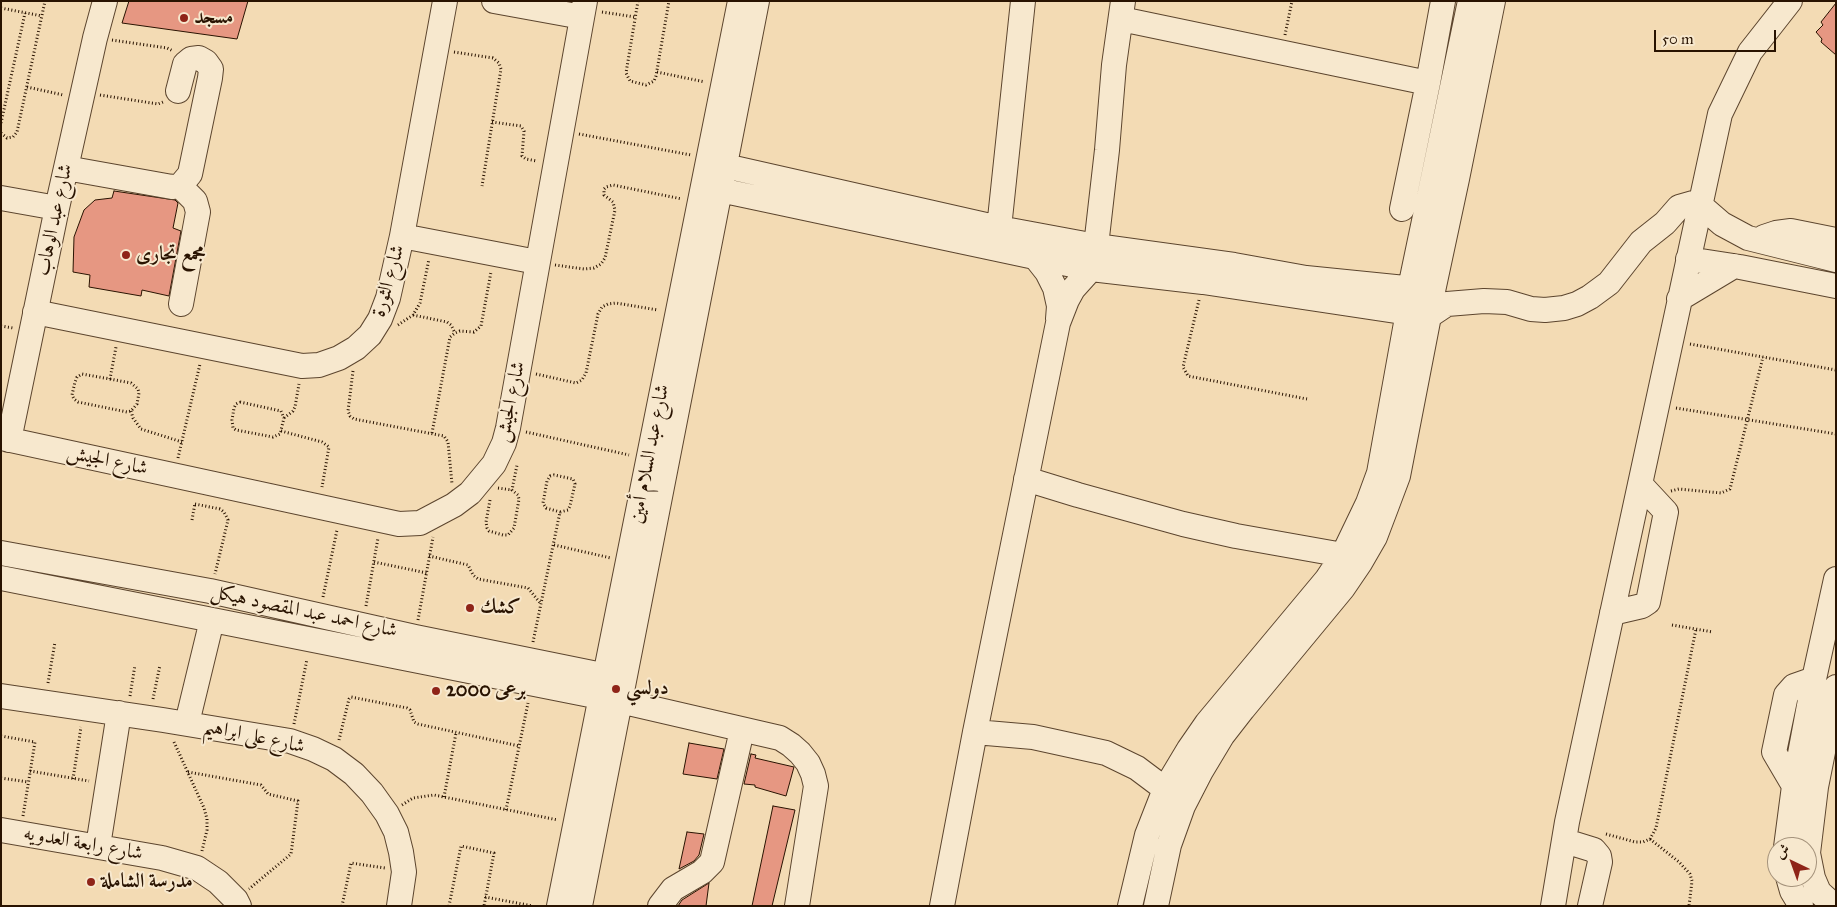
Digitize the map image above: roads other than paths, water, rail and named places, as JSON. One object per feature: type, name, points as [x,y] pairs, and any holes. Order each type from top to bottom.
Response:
[{"type":"street","name":"شارع عبد الوهاب","points":[[5,439],[36,312],[94,38],[105,1]]},
{"type":"street","name":"شارع الثورة","points":[[36,312],[302,366],[320,364],[339,358],[363,342],[380,319],[388,298],[402,236],[445,1]]},
{"type":"street","points":[[494,1],[584,9]]},
{"type":"street","name":"شارع عبد السلام أمين","points":[[559,906],[576,824],[613,688],[720,190],[717,162],[723,86],[740,1]]},
{"type":"street","name":"شارع عبد السلام أمين","points":[[580,906],[613,688],[628,562],[700,203],[717,162],[757,1]]},
{"type":"street","points":[[999,228],[1023,1]]},
{"type":"street","points":[[1402,209],[1443,1]]},
{"type":"street","points":[[1156,906],[1169,845],[1183,806],[1201,771],[1222,736],[1343,588],[1360,563],[1375,537],[1398,476],[1470,1]]},
{"type":"street","points":[[1130,906],[1147,835],[1165,789],[1189,749],[1207,722],[1328,578],[1344,555],[1357,530],[1379,473],[1457,179],[1493,1]]},
{"type":"street","points":[[1553,906],[1612,613],[1720,114],[1750,52],[1790,1]]},
{"type":"street","name":"شارع الجيش","points":[[5,439],[399,524],[420,522],[446,510],[470,493],[494,464],[504,438],[584,9]]},
{"type":"street","points":[[1058,324],[1067,300],[1093,258],[1108,150],[1114,65],[1122,10],[1281,52],[1428,83]]},
{"type":"street","points":[[66,168],[172,187],[180,186],[190,174],[211,70],[206,62],[199,58],[191,59],[185,64],[178,91]]},
{"type":"street","points":[[717,162],[999,228],[1093,258],[1203,282],[1425,302],[1506,302],[1531,309],[1545,310],[1578,304],[1590,298],[1610,283],[1641,242],[1665,222],[1679,207],[1693,204],[1700,205],[1735,232],[1748,238],[1836,260]]},
{"type":"street","points":[[180,186],[195,200],[198,212],[181,304]]},
{"type":"street","points":[[720,190],[1036,258],[1093,258],[1234,265],[1425,302]]},
{"type":"street","points":[[1,198],[57,208]]},
{"type":"street","points":[[1759,240],[1776,233],[1791,231],[1836,240]]},
{"type":"street","points":[[402,236],[537,262]]},
{"type":"street","points":[[942,906],[975,732],[1058,324],[1059,306],[1055,288],[1048,272],[1036,258]]},
{"type":"street","points":[[1688,259],[1836,286]]},
{"type":"street","points":[[1679,300],[1734,266]]},
{"type":"street","points":[[1026,479],[1183,524],[1245,538],[1344,555]]},
{"type":"street","points":[[1612,613],[1642,606],[1648,602],[1666,512],[1640,484]]},
{"type":"street","name":"شارع احمد عبد المقصود هيكل","points":[[1,553],[210,592],[529,660],[613,688]]},
{"type":"street","name":"شارع احمد عبد المقصود هيكل","points":[[1,578],[531,684],[613,688]]},
{"type":"street","points":[[1836,579],[1808,853],[1812,878],[1819,892],[1836,905]]},
{"type":"street","points":[[187,724],[212,620]]},
{"type":"street","points":[[1787,837],[1794,786],[1825,683]]},
{"type":"street","points":[[613,688],[742,730],[780,738],[791,744],[804,758],[813,774],[816,786],[797,906]]},
{"type":"street","name":"شارع على ابراهيم","points":[[1,696],[290,741],[334,759],[372,792],[387,814],[396,832],[404,872],[399,906]]},
{"type":"street","points":[[98,846],[108,785],[123,714]]},
{"type":"street","points":[[660,906],[673,889],[702,872],[712,862],[742,730]]},
{"type":"street","points":[[975,732],[1033,737],[1106,753],[1137,768],[1165,789]]},
{"type":"street","name":"شارع رابعة العدويه","points":[[10,832],[162,858],[197,868],[218,882],[237,903]]},
{"type":"street","points":[[1565,841],[1594,850],[1598,856],[1600,862],[1590,906]]},
{"type":"street","points":[[1791,887],[1801,906]]},
{"type":"place","name":"مسجد","points":[[184,18]]},
{"type":"place","name":"مجمع تجارى","points":[[126,255]]},
{"type":"place","name":"كشك","points":[[470,608]]},
{"type":"place","name":"دولسي","points":[[616,689]]},
{"type":"place","name":"برعى 2000","points":[[436,691]]},
{"type":"place","name":"مدرسة الشاملة","points":[[91,882]]}]
